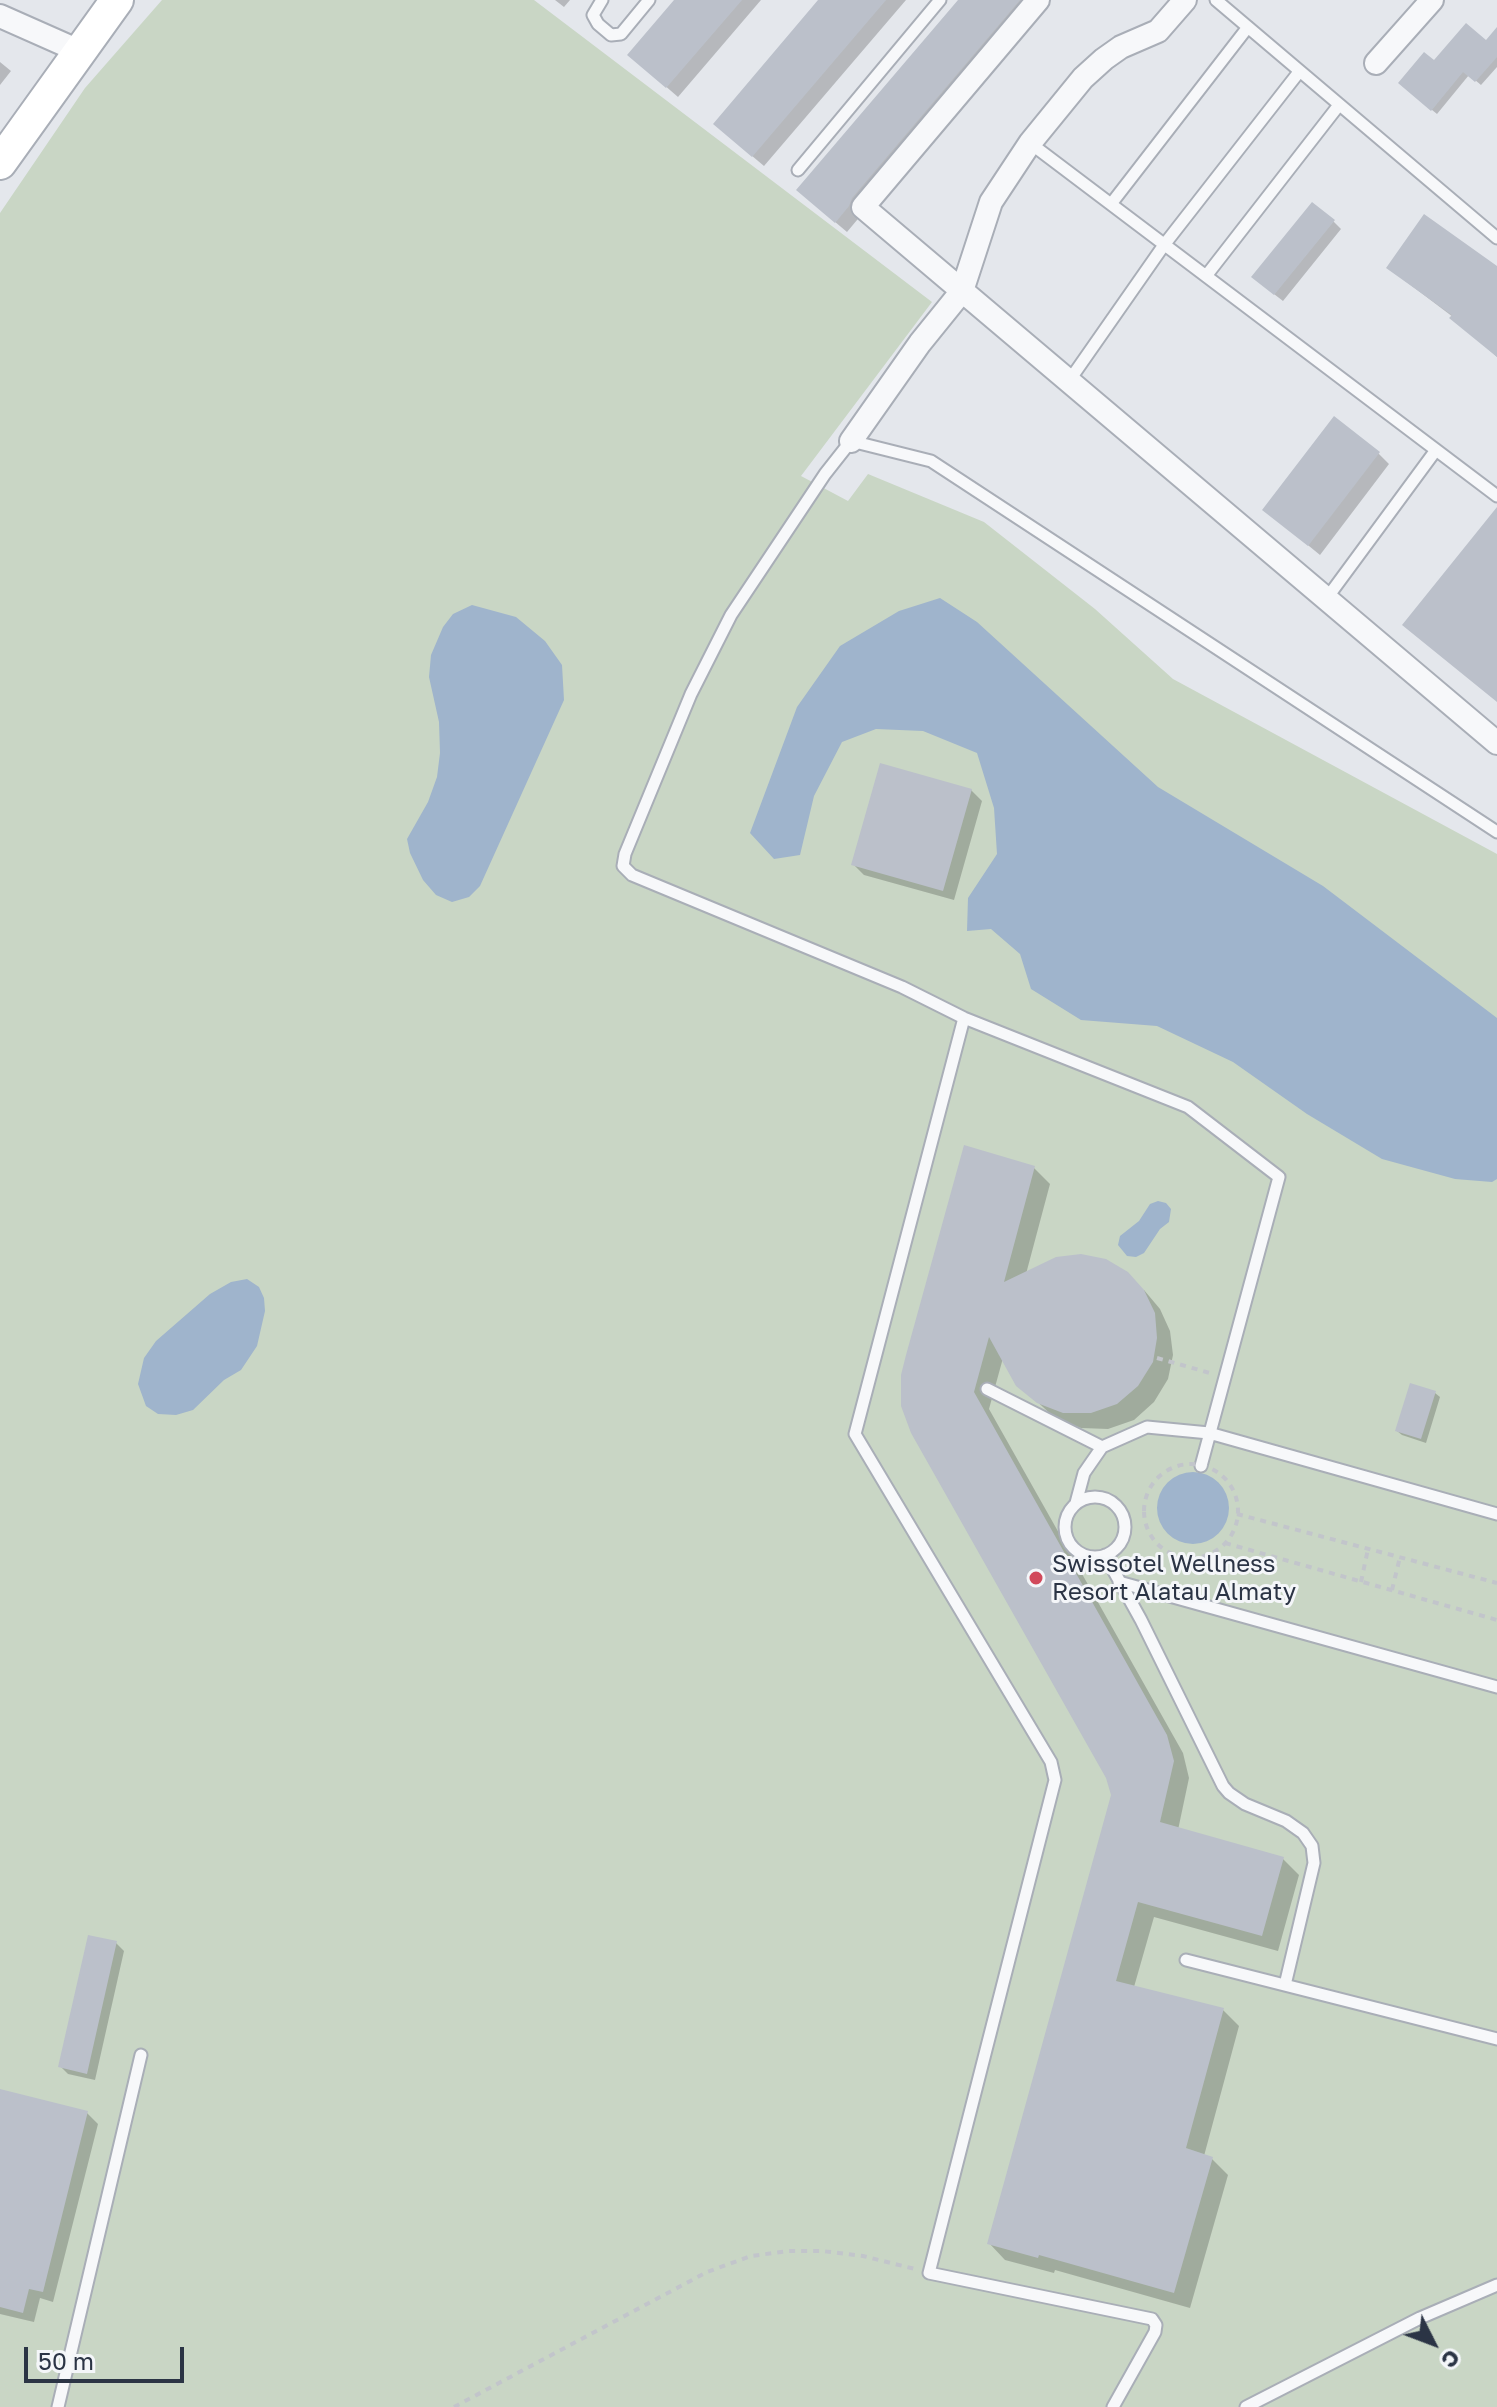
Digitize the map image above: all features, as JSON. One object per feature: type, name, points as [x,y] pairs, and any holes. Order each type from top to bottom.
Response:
[{"type":"main road","points":[[0,163],[117,0]]},
{"type":"street","points":[[1038,0],[863,207],[1497,743]]},
{"type":"street","points":[[851,441],[920,343],[962,291],[991,202],[1030,143],[1083,78],[1121,47],[1158,31],[1185,0]]},
{"type":"street","points":[[1376,63],[1432,0]]},
{"type":"street","points":[[0,16],[79,51]]},
{"type":"lane","points":[[602,0],[593,15],[611,35],[621,34],[649,0]]},
{"type":"lane","points":[[798,170],[940,0]]},
{"type":"lane","points":[[1216,0],[1497,238]]},
{"type":"lane","points":[[1111,204],[1248,27]]},
{"type":"lane","points":[[1069,381],[1164,245],[1299,72]]},
{"type":"lane","points":[[1206,276],[1339,105]]},
{"type":"lane","points":[[1030,143],[1497,496]]},
{"type":"lane","points":[[1201,1466],[1279,1177],[1188,1107],[964,1018],[902,987],[632,875],[623,866],[625,854],[691,694],[731,615],[789,526],[851,441],[931,461],[1497,832]]},
{"type":"lane","points":[[1327,598],[1436,450]]},
{"type":"lane","points":[[964,1018],[855,1434],[1051,1762],[1055,1780],[929,2273],[1152,2319],[1156,2325],[1155,2332],[1113,2407]]},
{"type":"lane","points":[[987,1389],[1102,1447]]},
{"type":"lane","points":[[1076,1503],[1093,1497],[1103,1498],[1119,1508],[1123,1516],[1124,1535],[1114,1551],[1096,1557],[1078,1552],[1066,1538],[1066,1519],[1076,1503],[1084,1473],[1102,1447],[1147,1427],[1209,1433],[1497,1514]]},
{"type":"lane","points":[[1105,1555],[1141,1620],[1223,1786],[1245,1804],[1286,1821],[1303,1833],[1312,1846],[1314,1863],[1285,1985]]},
{"type":"lane","points":[[1119,1582],[1497,1687]]},
{"type":"lane","points":[[1186,1960],[1497,2039]]},
{"type":"lane","points":[[58,2407],[141,2055]]},
{"type":"lane","points":[[1246,2407],[1420,2318],[1497,2285]]},
{"type":"path","points":[[1157,1358],[1224,1377]]},
{"type":"path","points":[[1181,1465],[1201,1466],[1217,1472],[1226,1480],[1232,1490],[1237,1514],[1235,1526],[1225,1543],[1211,1553],[1200,1557],[1176,1555],[1156,1542],[1145,1520],[1146,1496],[1160,1476],[1181,1465]]},
{"type":"path","points":[[1237,1514],[1497,1583]]},
{"type":"path","points":[[1225,1543],[1497,1620]]},
{"type":"path","points":[[1361,1582],[1368,1549]]},
{"type":"path","points":[[1392,1591],[1400,1557]]},
{"type":"path","points":[[454,2407],[707,2272],[751,2256],[822,2251],[863,2256],[929,2273]]},
{"type":"green space","points":[[162,0],[534,0],[932,302],[801,476],[848,501],[868,474],[984,522],[1095,609],[1173,679],[1497,854],[1497,2407],[0,2407],[0,213],[85,88]]},
{"type":"water","points":[[940,598],[977,622],[1158,787],[1323,886],[1497,1018],[1497,1179],[1492,1182],[1455,1179],[1382,1159],[1307,1114],[1233,1062],[1157,1026],[1081,1020],[1031,989],[1020,954],[991,929],[967,931],[968,898],[997,854],[994,808],[977,753],[923,731],[876,729],[842,742],[814,796],[800,855],[774,859],[750,833],[797,707],[840,646],[899,611]]},
{"type":"water","points":[[472,605],[516,617],[545,641],[562,665],[564,700],[480,886],[469,897],[452,902],[436,895],[423,880],[407,839],[428,802],[437,777],[439,722],[429,677],[431,655],[443,627],[453,614]]},
{"type":"water","points":[[1158,1201],[1166,1203],[1171,1209],[1169,1222],[1160,1229],[1144,1253],[1136,1257],[1127,1256],[1118,1245],[1120,1236],[1139,1221],[1150,1204]]},
{"type":"water","points":[[247,1279],[259,1287],[265,1311],[257,1346],[241,1370],[224,1380],[193,1410],[176,1415],[158,1414],[146,1406],[138,1384],[144,1358],[156,1341],[210,1294],[231,1282]]},
{"type":"water","points":[[1193,1472],[1213,1478],[1223,1488],[1229,1508],[1223,1528],[1213,1538],[1193,1544],[1173,1538],[1163,1528],[1157,1508],[1163,1488],[1173,1478]]},
{"type":"building","points":[[674,0],[742,0],[666,88],[627,55]]},
{"type":"building","points":[[818,0],[886,0],[752,157],[713,124]]},
{"type":"building","points":[[958,0],[1020,0],[852,198],[835,223],[796,190]]},
{"type":"building","points":[[1466,23],[1486,40],[1497,27],[1497,57],[1475,82],[1463,72],[1431,111],[1398,83],[1424,52],[1434,60]]},
{"type":"building","points":[[1312,202],[1335,220],[1274,295],[1251,277]]},
{"type":"building","points":[[1424,214],[1497,266],[1497,357],[1449,318],[1452,315],[1386,268]]},
{"type":"building","points":[[1334,416],[1380,452],[1308,546],[1262,510]]},
{"type":"building","points":[[1497,507],[1497,702],[1402,625]]},
{"type":"building","points":[[880,763],[972,789],[943,891],[851,865]]},
{"type":"building","name":"Swissotel Wellness Resort Alatau Almaty","points":[[964,1145],[1035,1166],[1004,1282],[1056,1257],[1081,1254],[1106,1259],[1128,1272],[1144,1290],[1155,1313],[1157,1338],[1153,1362],[1138,1386],[1117,1404],[1091,1413],[1063,1413],[1037,1403],[1016,1386],[989,1337],[974,1392],[1167,1735],[1174,1761],[1160,1822],[1284,1857],[1262,1936],[1138,1902],[1116,1981],[1224,2008],[1186,2148],[1213,2157],[1174,2293],[1039,2255],[1038,2258],[987,2244],[1111,1795],[1106,1778],[911,1433],[901,1406],[901,1375]]},
{"type":"building","points":[[1410,1383],[1436,1391],[1421,1439],[1395,1431]]},
{"type":"building","points":[[88,1935],[117,1941],[87,2074],[58,2067]]},
{"type":"building","points":[[0,2089],[88,2111],[43,2292],[29,2289],[23,2313],[0,2307]]},
{"type":"place","name":"Swissotel Wellness Resort Alatau Almaty","points":[[1036,1578]]}]
